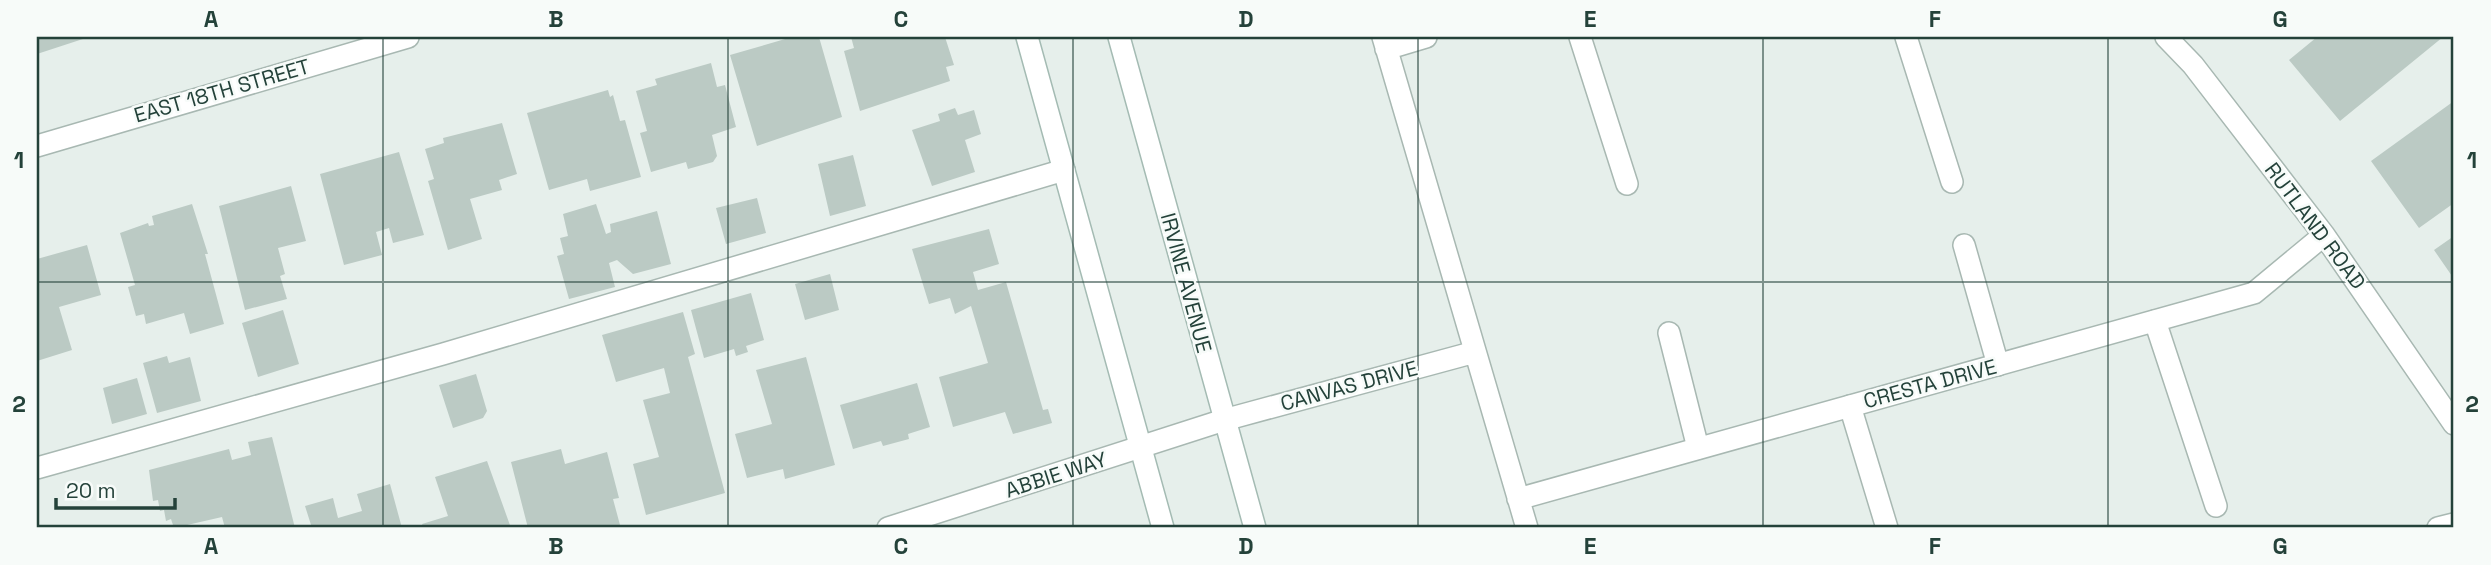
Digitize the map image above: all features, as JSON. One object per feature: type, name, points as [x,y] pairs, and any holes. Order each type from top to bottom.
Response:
[{"type":"street","name":"EAST 18TH STREET","points":[[37,146],[408,37]]},
{"type":"street","points":[[1027,37],[1163,528]]},
{"type":"street","name":"IRVINE AVENUE","points":[[1119,37],[1255,528]]},
{"type":"street","points":[[1426,37],[1385,43],[1527,528]]},
{"type":"street","points":[[1580,37],[1627,184]]},
{"type":"street","points":[[1906,37],[1952,182]]},
{"type":"street","name":"RUTLAND ROAD","points":[[2166,37],[2193,65],[2324,235],[2454,424]]},
{"type":"street","points":[[37,468],[443,354],[1064,170]]},
{"type":"street","name":"CRESTA DRIVE","points":[[1518,499],[2254,293],[2324,235]]},
{"type":"street","points":[[1964,245],[1998,365]]},
{"type":"street","points":[[2155,321],[2217,506]]},
{"type":"street","points":[[1669,333],[1698,448]]},
{"type":"street","name":"CANVAS DRIVE","points":[[1224,419],[1475,352]]},
{"type":"street","points":[[1850,405],[1887,528]]},
{"type":"street","name":"ABBIE WAY","points":[[888,528],[1224,419]]},
{"type":"street","points":[[2438,528],[2454,524]]},
{"type":"building","points":[[37,37],[89,37],[37,54]]},
{"type":"building","points":[[792,37],[819,37],[842,117],[757,146],[730,55]]},
{"type":"building","points":[[851,37],[945,37],[954,65],[946,67],[950,81],[860,111],[844,51],[854,48]]},
{"type":"building","points":[[2317,37],[2443,37],[2340,121],[2289,60]]},
{"type":"building","points":[[711,63],[717,87],[725,85],[736,127],[712,135],[717,156],[713,162],[688,169],[686,162],[651,172],[640,133],[647,131],[636,91],[657,85],[655,79]]},
{"type":"building","points":[[608,90],[610,97],[613,95],[620,121],[625,120],[641,177],[590,191],[587,179],[549,190],[527,113]]},
{"type":"building","points":[[2454,101],[2454,203],[2419,228],[2371,161]]},
{"type":"building","points":[[955,108],[958,115],[974,110],[981,134],[965,140],[975,172],[932,186],[912,130],[940,121],[938,114]]},
{"type":"building","points":[[502,123],[517,174],[499,180],[502,190],[470,199],[482,239],[448,250],[428,181],[434,179],[425,149],[444,143],[443,138]]},
{"type":"building","points":[[399,152],[424,235],[393,243],[389,228],[376,232],[382,255],[344,265],[320,174]]},
{"type":"building","points":[[853,155],[866,206],[830,216],[818,164]]},
{"type":"building","points":[[291,186],[306,241],[278,248],[285,274],[280,276],[287,299],[245,310],[219,206]]},
{"type":"building","points":[[757,198],[766,233],[726,244],[716,208]]},
{"type":"building","points":[[192,204],[208,254],[205,254],[224,324],[190,334],[184,313],[146,324],[144,314],[136,316],[128,287],[135,285],[120,233],[148,223],[149,226],[154,225],[152,216]]},
{"type":"building","points":[[596,204],[606,234],[611,232],[610,224],[657,211],[671,264],[633,274],[617,260],[609,263],[615,287],[569,299],[557,256],[564,254],[560,238],[568,236],[563,214]]},
{"type":"building","points":[[989,229],[999,264],[973,272],[978,290],[1006,282],[1043,410],[1048,409],[1052,423],[1013,434],[1005,412],[953,427],[939,377],[988,363],[971,306],[955,314],[950,298],[929,304],[912,249]]},
{"type":"building","points":[[2454,236],[2454,279],[2434,250]]},
{"type":"building","points":[[87,245],[101,295],[59,307],[72,350],[37,361],[37,259]]},
{"type":"building","points":[[830,274],[839,310],[805,320],[795,284]]},
{"type":"building","points":[[751,293],[764,340],[746,346],[748,352],[736,356],[734,349],[704,358],[691,310]]},
{"type":"building","points":[[283,310],[299,364],[258,377],[242,323]]},
{"type":"building","points":[[683,312],[695,354],[688,357],[725,493],[646,515],[633,464],[659,457],[643,400],[670,393],[664,368],[616,382],[602,335]]},
{"type":"building","points":[[167,356],[169,363],[190,357],[201,401],[157,413],[143,363]]},
{"type":"building","points":[[806,357],[835,465],[785,479],[783,469],[747,478],[735,434],[772,424],[756,370]]},
{"type":"building","points":[[476,374],[487,411],[483,418],[453,428],[439,385]]},
{"type":"building","points":[[137,378],[147,414],[112,424],[103,388]]},
{"type":"building","points":[[917,383],[930,427],[908,434],[909,439],[883,446],[881,441],[853,449],[840,405]]},
{"type":"building","points":[[272,437],[295,528],[225,528],[222,517],[174,528],[171,519],[166,521],[158,500],[153,501],[149,470],[229,449],[232,460],[251,455],[248,442]]},
{"type":"building","points":[[561,449],[565,464],[607,452],[619,498],[613,499],[620,525],[609,528],[528,528],[511,462]]},
{"type":"building","points":[[487,461],[511,528],[424,528],[422,524],[448,516],[435,477]]},
{"type":"building","points":[[390,484],[402,528],[312,528],[305,506],[333,498],[338,518],[362,511],[357,494]]}]
